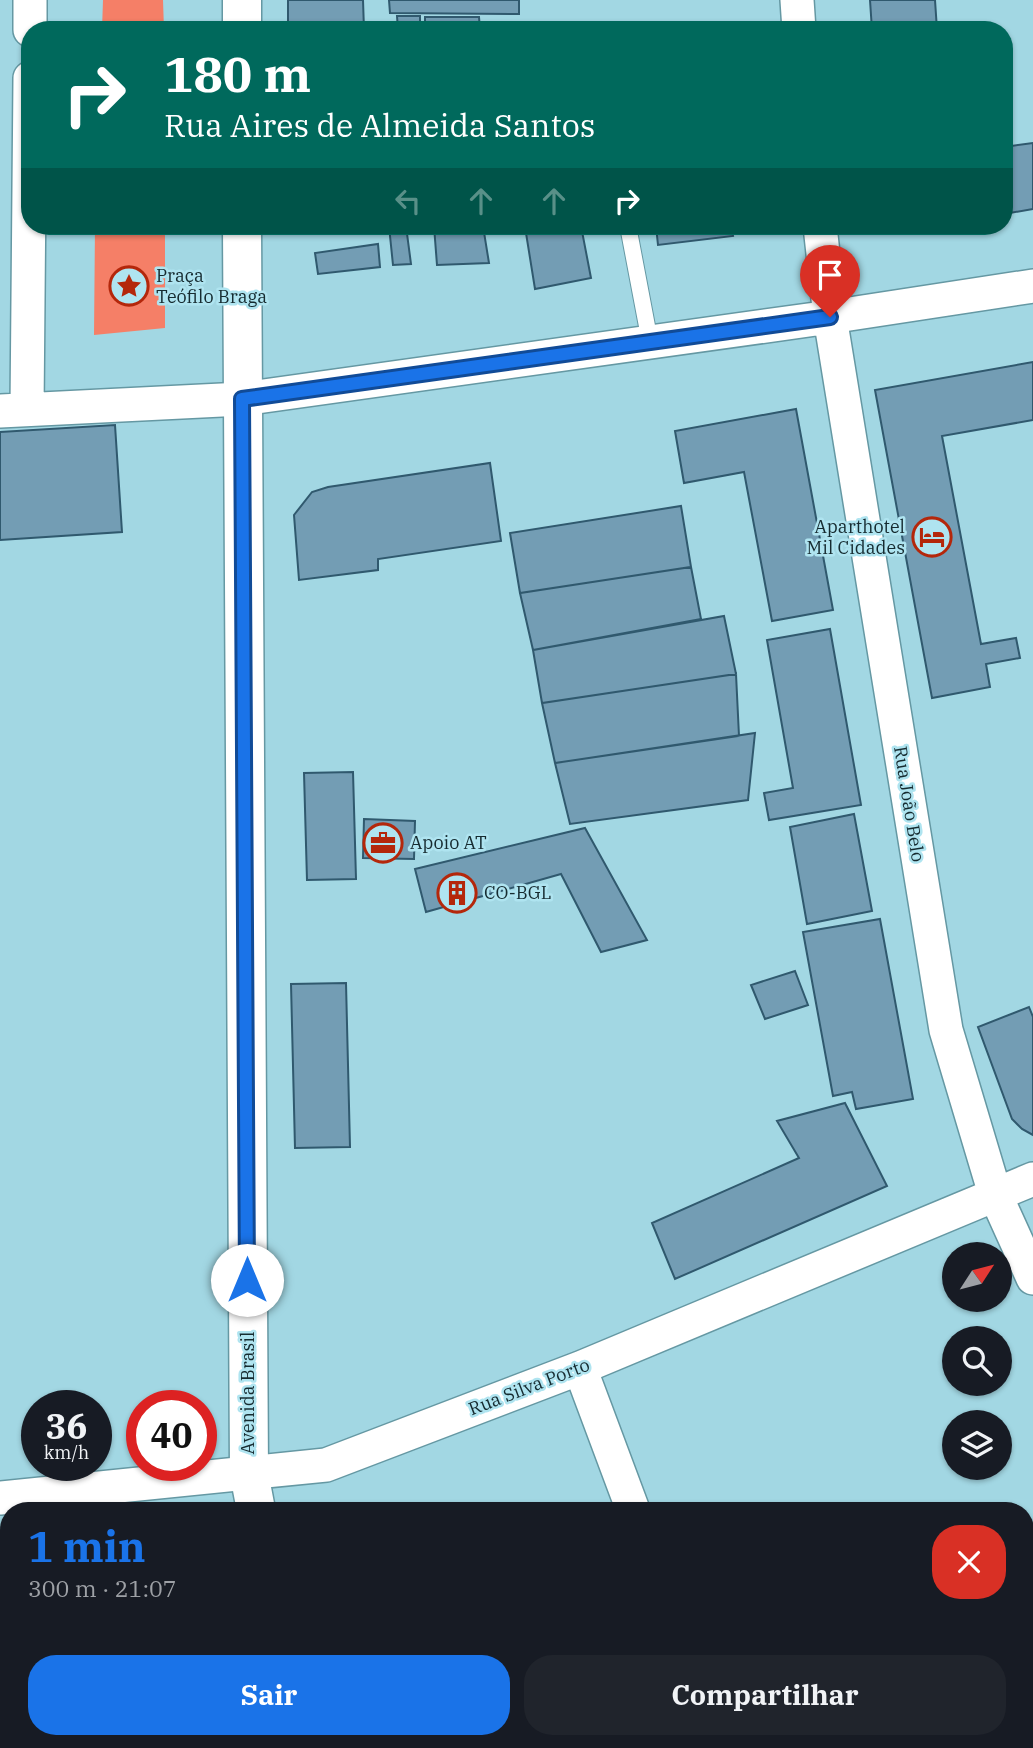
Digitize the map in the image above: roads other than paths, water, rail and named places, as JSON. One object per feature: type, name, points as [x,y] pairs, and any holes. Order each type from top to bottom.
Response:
[{"type":"street","points":[[30,0],[30,21]]},
{"type":"street","points":[[242,0],[242,21]]},
{"type":"street","points":[[797,0],[799,21]]},
{"type":"street","points":[[22,235],[13,410],[242,399],[1033,286]]},
{"type":"street","name":"Avenida Brasil","points":[[242,235],[249,1473],[254,1502]]},
{"type":"street","name":"Rua João Belo","points":[[821,235],[830,317],[946,1030],[995,1194],[1033,1278]]},
{"type":"street","name":"Rua Silva Porto","points":[[0,1498],[326,1465],[580,1368],[1033,1179]]},
{"type":"street","points":[[580,1368],[630,1502]]},
{"type":"lane","points":[[630,235],[650,342]]},
{"type":"place","name":"Praça Teófilo Braga","points":[[129,286]]},
{"type":"place","name":"Aparthotel Mil Cidades","points":[[932,537]]},
{"type":"place","name":"Apoio AT","points":[[383,843]]},
{"type":"place","name":"CO-BGL","points":[[457,893]]}]
